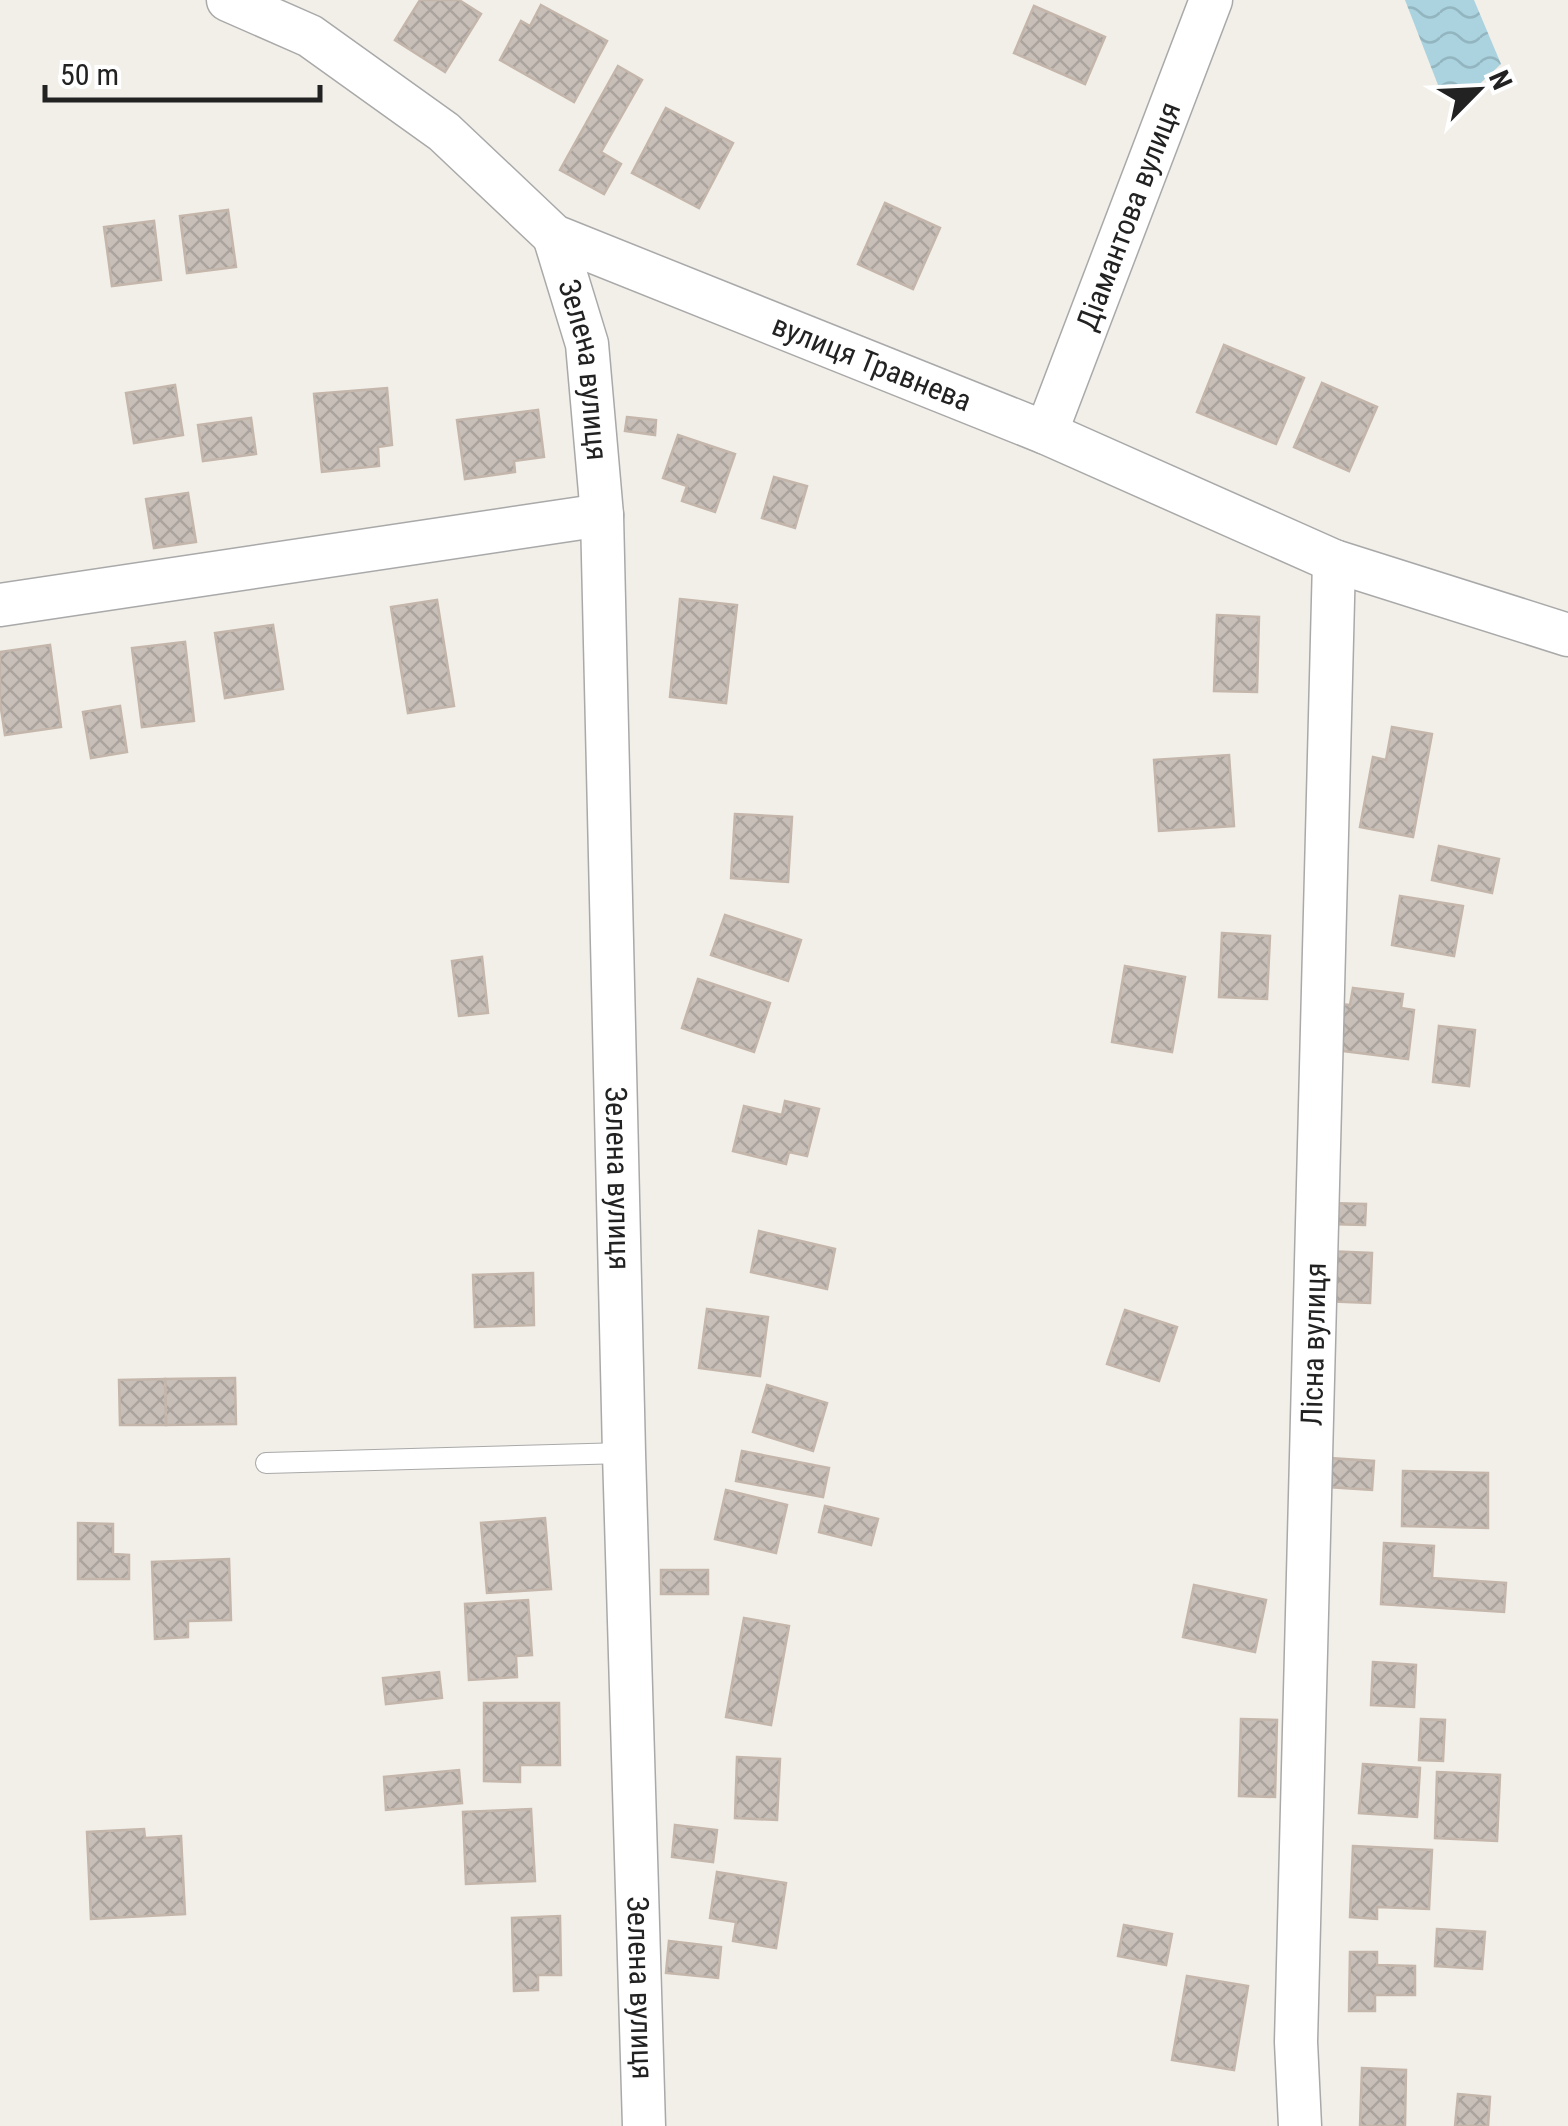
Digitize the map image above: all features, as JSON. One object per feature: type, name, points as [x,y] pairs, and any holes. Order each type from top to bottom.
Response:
[{"type":"street","name":"вулиця Травнева","points":[[228,0],[310,36],[444,132],[554,236],[1046,433],[1334,561],[1568,635]]},
{"type":"street","name":"Діамантова вулиця","points":[[1046,433],[1210,0]]},
{"type":"street","name":"Зелена вулиця","points":[[554,236],[588,344],[602,515],[644,2126]]},
{"type":"street","points":[[0,605],[602,515]]},
{"type":"street","name":"Лісна вулиця","points":[[1300,2126],[1296,2042],[1334,561]]},
{"type":"lane","points":[[266,1463],[624,1453]]},
{"type":"water","points":[[1405,0],[1474,0],[1501,64],[1470,93],[1438,85]]},
{"type":"building","points":[[420,0],[459,0],[481,14],[445,72],[395,40]]},
{"type":"building","points":[[541,5],[607,41],[574,102],[500,60],[521,21],[530,26]]},
{"type":"building","points":[[1034,6],[1105,37],[1085,84],[1014,53]]},
{"type":"building","points":[[618,66],[642,80],[601,152],[621,164],[604,194],[560,170]]},
{"type":"building","points":[[666,108],[733,143],[699,208],[632,173]]},
{"type":"building","points":[[885,203],[940,228],[913,289],[858,264]]},
{"type":"building","points":[[228,210],[236,267],[187,273],[180,216]]},
{"type":"building","points":[[154,221],[161,280],[112,286],[104,227]]},
{"type":"building","points":[[1224,345],[1304,378],[1276,444],[1197,412]]},
{"type":"building","points":[[1322,383],[1377,407],[1349,471],[1294,447]]},
{"type":"building","points":[[175,385],[183,435],[134,443],[126,393]]},
{"type":"building","points":[[387,388],[392,445],[378,447],[379,466],[322,472],[314,394]]},
{"type":"building","points":[[538,410],[544,457],[514,461],[515,472],[465,479],[457,420]]},
{"type":"building","points":[[627,417],[656,420],[655,435],[625,431]]},
{"type":"building","points":[[251,418],[256,454],[203,461],[198,425]]},
{"type":"building","points":[[678,435],[735,454],[715,512],[682,501],[687,486],[663,478]]},
{"type":"building","points":[[774,477],[807,486],[795,528],[762,518]]},
{"type":"building","points":[[188,493],[196,542],[154,548],[146,499]]},
{"type":"building","points":[[680,599],[737,605],[726,703],[670,697]]},
{"type":"building","points":[[437,600],[454,706],[408,713],[391,607]]},
{"type":"building","points":[[1217,615],[1259,617],[1257,692],[1214,691]]},
{"type":"building","points":[[273,625],[283,689],[225,698],[215,633]]},
{"type":"building","points":[[185,642],[194,721],[142,727],[132,648]]},
{"type":"building","points":[[50,645],[61,727],[5,735],[0,702],[0,652]]},
{"type":"building","points":[[120,706],[127,752],[91,758],[83,712]]},
{"type":"building","points":[[1392,727],[1432,734],[1413,837],[1360,827],[1373,757],[1386,760]]},
{"type":"building","points":[[1229,755],[1234,826],[1159,831],[1154,760]]},
{"type":"building","points":[[735,814],[792,817],[788,882],[731,878]]},
{"type":"building","points":[[1439,846],[1499,859],[1492,893],[1432,880]]},
{"type":"building","points":[[1400,896],[1463,906],[1454,956],[1392,945]]},
{"type":"building","points":[[725,915],[801,940],[788,981],[711,955]]},
{"type":"building","points":[[1222,933],[1270,936],[1267,999],[1219,997]]},
{"type":"building","points":[[482,957],[488,1013],[459,1016],[452,961]]},
{"type":"building","points":[[1125,966],[1185,977],[1172,1052],[1112,1042]]},
{"type":"building","points":[[698,979],[770,1003],[754,1052],[682,1028]]},
{"type":"building","points":[[1353,988],[1403,994],[1401,1008],[1414,1010],[1408,1059],[1334,1050],[1340,1004],[1350,1005]]},
{"type":"building","points":[[1439,1026],[1475,1030],[1469,1086],[1433,1082]]},
{"type":"building","points":[[785,1101],[819,1109],[807,1156],[789,1152],[786,1164],[733,1151],[744,1106],[782,1115]]},
{"type":"building","points":[[1327,1203],[1366,1204],[1365,1225],[1326,1224]]},
{"type":"building","points":[[759,1231],[835,1249],[827,1289],[751,1272]]},
{"type":"building","points":[[1325,1251],[1372,1253],[1370,1303],[1322,1301]]},
{"type":"building","points":[[533,1273],[534,1325],[475,1327],[473,1275]]},
{"type":"building","points":[[707,1309],[768,1317],[760,1376],[699,1368]]},
{"type":"building","points":[[1125,1310],[1177,1327],[1159,1381],[1107,1364]]},
{"type":"building","points":[[235,1378],[236,1424],[166,1425],[165,1379]]},
{"type":"building","points":[[165,1379],[166,1425],[120,1425],[119,1380]]},
{"type":"building","points":[[767,1385],[827,1403],[813,1451],[753,1432]]},
{"type":"building","points":[[742,1451],[829,1468],[823,1497],[736,1481]]},
{"type":"building","points":[[1330,1458],[1374,1461],[1372,1490],[1328,1487]]},
{"type":"building","points":[[1403,1471],[1488,1473],[1488,1528],[1402,1526]]},
{"type":"building","points":[[726,1490],[787,1505],[776,1553],[715,1539]]},
{"type":"building","points":[[825,1506],[878,1519],[871,1545],[819,1532]]},
{"type":"building","points":[[545,1518],[551,1589],[487,1593],[481,1523]]},
{"type":"building","points":[[78,1523],[113,1524],[113,1554],[129,1555],[129,1579],[78,1579]]},
{"type":"building","points":[[1384,1543],[1434,1546],[1432,1578],[1506,1583],[1504,1612],[1381,1604]]},
{"type":"building","points":[[229,1559],[231,1620],[188,1621],[188,1637],[155,1639],[152,1562]]},
{"type":"building","points":[[661,1570],[708,1570],[708,1594],[661,1594]]},
{"type":"building","points":[[1194,1585],[1266,1600],[1255,1652],[1183,1637]]},
{"type":"building","points":[[528,1600],[532,1655],[516,1656],[517,1677],[469,1680],[465,1604]]},
{"type":"building","points":[[744,1618],[789,1626],[771,1725],[726,1717]]},
{"type":"building","points":[[1373,1662],[1416,1665],[1414,1707],[1371,1705]]},
{"type":"building","points":[[439,1672],[442,1698],[386,1704],[383,1678]]},
{"type":"building","points":[[484,1703],[559,1703],[560,1765],[520,1765],[520,1782],[484,1781]]},
{"type":"building","points":[[1241,1719],[1277,1720],[1275,1797],[1239,1796]]},
{"type":"building","points":[[1421,1719],[1445,1720],[1443,1761],[1419,1760]]},
{"type":"building","points":[[737,1757],[780,1759],[777,1820],[735,1818]]},
{"type":"building","points":[[1363,1764],[1420,1768],[1417,1817],[1359,1813]]},
{"type":"building","points":[[459,1770],[462,1803],[386,1810],[384,1777]]},
{"type":"building","points":[[1437,1772],[1500,1775],[1497,1841],[1435,1838]]},
{"type":"building","points":[[531,1809],[535,1881],[466,1884],[463,1812]]},
{"type":"building","points":[[675,1825],[717,1830],[713,1862],[672,1857]]},
{"type":"building","points":[[144,1829],[145,1838],[181,1836],[185,1914],[91,1919],[87,1832]]},
{"type":"building","points":[[1353,1846],[1432,1850],[1429,1909],[1377,1907],[1377,1919],[1350,1917]]},
{"type":"building","points":[[717,1872],[786,1883],[776,1948],[733,1941],[736,1922],[710,1918]]},
{"type":"building","points":[[560,1916],[561,1975],[538,1975],[538,1990],[514,1991],[512,1918]]},
{"type":"building","points":[[1124,1925],[1172,1934],[1166,1965],[1118,1956]]},
{"type":"building","points":[[1437,1929],[1485,1932],[1482,1969],[1435,1966]]},
{"type":"building","points":[[669,1941],[721,1947],[718,1978],[666,1973]]},
{"type":"building","points":[[1350,1952],[1377,1952],[1377,1965],[1415,1966],[1415,1995],[1375,1995],[1375,2011],[1349,2011]]},
{"type":"building","points":[[1187,1976],[1248,1986],[1234,2070],[1172,2060]]},
{"type":"building","points":[[1362,2068],[1406,2070],[1405,2126],[1360,2126]]},
{"type":"building","points":[[1458,2094],[1490,2097],[1488,2126],[1455,2126]]}]
